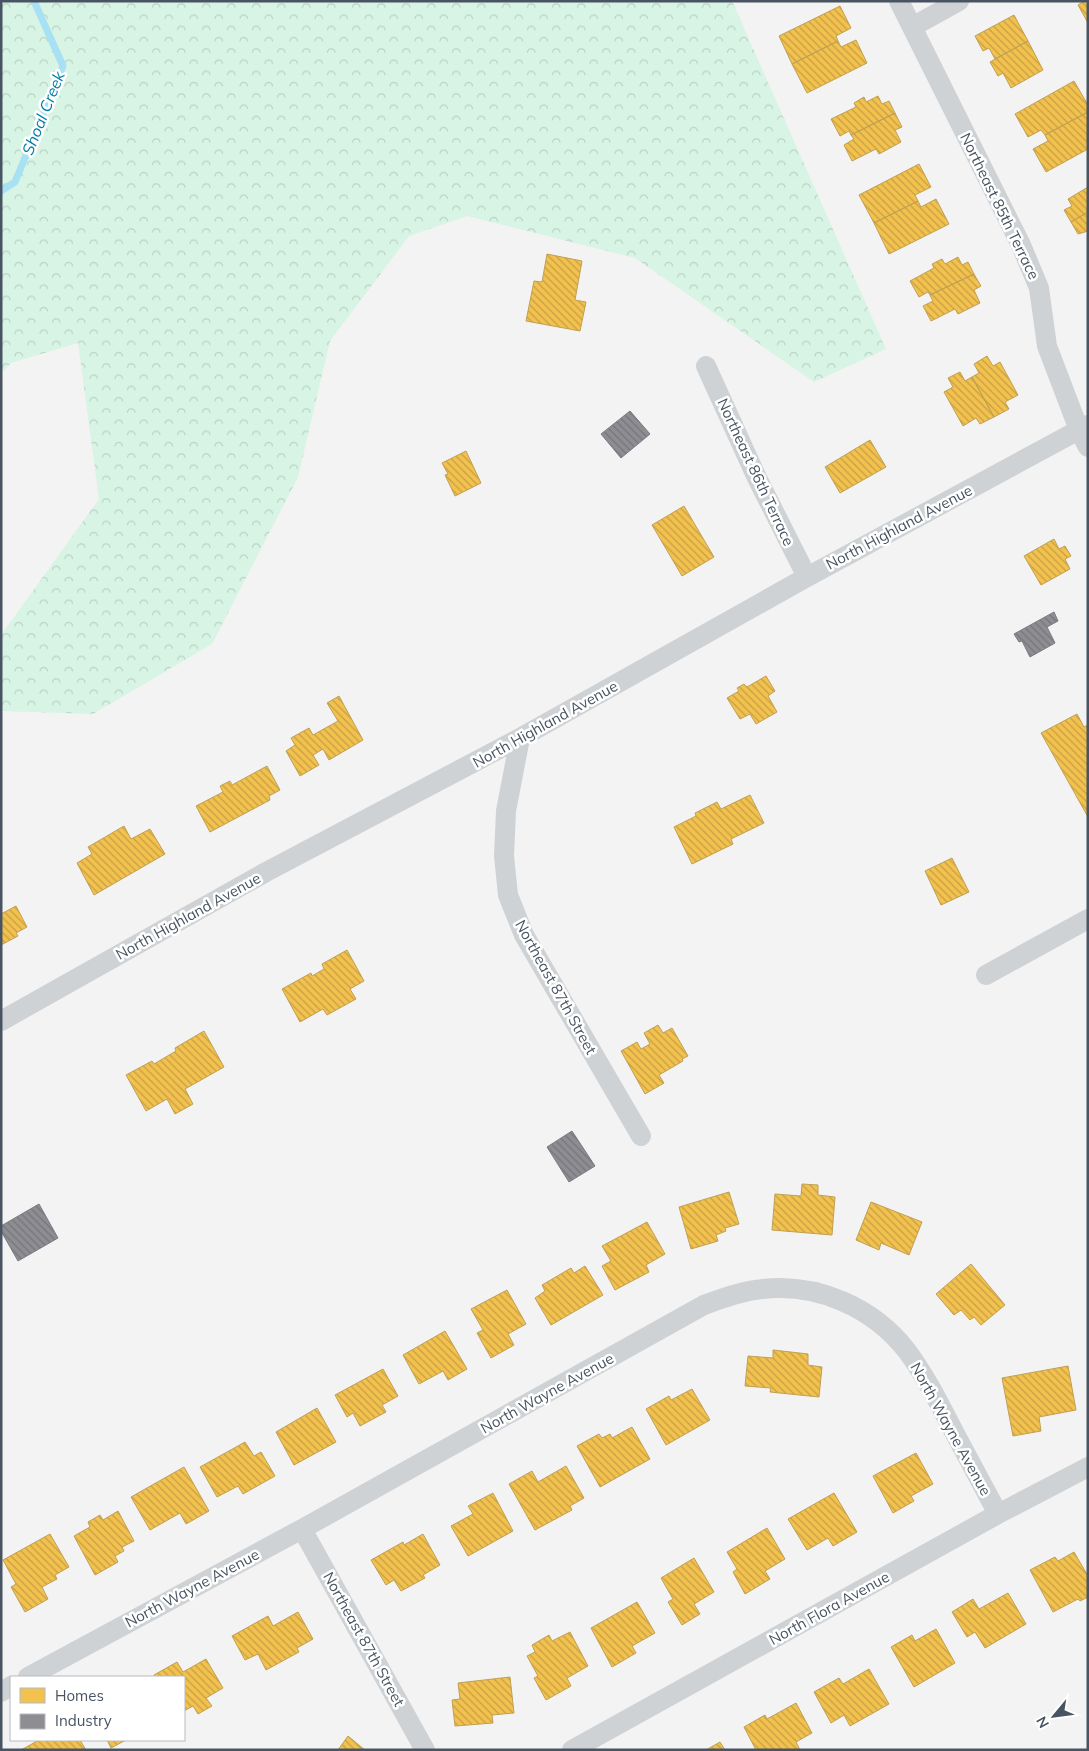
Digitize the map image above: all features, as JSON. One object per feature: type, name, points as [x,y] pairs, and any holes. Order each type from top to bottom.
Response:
[{"type":"street","name":"Northeast 85th Terrace","points":[[899,1],[1016,236],[1039,288],[1047,346],[1085,434]]},
{"type":"street","points":[[912,27],[959,1]]},
{"type":"street","name":"Northeast 86th Terrace","points":[[706,366],[757,478],[807,577]]},
{"type":"street","name":"North Highland Avenue","points":[[1,1021],[266,872],[520,738],[807,577],[1085,434]]},
{"type":"street","name":"Northeast 87th Street","points":[[520,738],[506,811],[504,856],[508,895],[524,935],[641,1136]]},
{"type":"street","points":[[986,975],[1088,919]]},
{"type":"street","name":"North Wayne Avenue","points":[[30,1676],[302,1528],[704,1305],[736,1294],[762,1289],[789,1288],[820,1293],[850,1303],[880,1323],[906,1350],[931,1388],[998,1514]]},
{"type":"street","name":"North Flora Avenue","points":[[572,1750],[998,1514],[1088,1467]]},
{"type":"street","name":"Northeast 87th Street","points":[[302,1528],[425,1750]]},
{"type":"green space","points":[[1,1],[732,1],[886,349],[814,382],[635,258],[467,216],[409,236],[330,341],[298,477],[212,644],[93,714],[1,711],[1,635],[99,499],[78,343],[11,363],[1,374]]},
{"type":"building: Homes","points":[[1088,1],[1088,23],[1078,5]]},
{"type":"building: Homes","points":[[840,6],[851,28],[836,36],[838,41],[792,64],[779,36]]},
{"type":"building: Homes","points":[[1014,15],[1028,41],[995,59],[989,48],[983,51],[975,36]]},
{"type":"building: Homes","points":[[856,40],[867,63],[807,93],[792,64],[838,41],[841,47]]},
{"type":"building: Homes","points":[[1028,41],[1043,70],[1011,88],[1003,73],[998,76],[990,62]]},
{"type":"building: Homes","points":[[1074,81],[1088,105],[1088,112],[1045,135],[1041,130],[1028,137],[1015,114]]},
{"type":"building: Homes","points":[[878,96],[882,104],[889,101],[895,113],[851,135],[849,131],[840,136],[831,119],[856,107],[854,103],[864,97],[866,102]]},
{"type":"building: Homes","points":[[1088,112],[1088,149],[1046,172],[1033,149],[1048,141],[1045,135]]},
{"type":"building: Homes","points":[[895,113],[902,127],[895,130],[901,142],[879,154],[876,149],[852,161],[844,145],[854,139],[851,135]]},
{"type":"building: Homes","points":[[919,164],[931,187],[915,195],[918,201],[874,223],[859,195]]},
{"type":"building: Homes","points":[[1088,187],[1088,212],[1071,222],[1064,210],[1072,206],[1068,199]]},
{"type":"building: Homes","points":[[936,199],[949,224],[889,254],[874,223],[918,201],[921,207]]},
{"type":"building: Homes","points":[[1088,212],[1088,231],[1078,234],[1071,222]]},
{"type":"building: Homes","points":[[547,254],[582,261],[575,300],[586,302],[580,331],[526,321],[534,281],[542,282]]},
{"type":"building: Homes","points":[[958,257],[962,265],[968,262],[974,274],[930,295],[928,292],[919,297],[910,281],[934,268],[932,264],[942,259],[945,264]]},
{"type":"building: Homes","points":[[974,274],[981,286],[974,290],[980,303],[958,314],[955,309],[931,321],[923,306],[933,301],[930,295]]},
{"type":"building: Homes","points":[[987,356],[993,366],[1000,362],[1018,395],[1005,402],[1009,409],[994,417],[972,377],[979,373],[974,364]]},
{"type":"building: Homes","points":[[960,372],[965,381],[972,377],[994,417],[980,424],[976,418],[963,426],[944,392],[953,387],[948,378]]},
{"type":"building: Homes","points":[[870,440],[886,467],[840,493],[825,467]]},
{"type":"building: Homes","points":[[466,451],[481,483],[455,496],[445,475],[448,474],[442,463]]},
{"type":"building: Homes","points":[[684,506],[714,557],[682,576],[652,525]]},
{"type":"building: Homes","points":[[1054,539],[1059,549],[1065,546],[1071,556],[1065,559],[1070,569],[1041,585],[1024,556]]},
{"type":"building: Homes","points":[[766,676],[775,691],[768,696],[777,712],[756,724],[750,714],[740,719],[727,698],[739,691],[737,688],[744,684],[747,687]]},
{"type":"building: Homes","points":[[339,696],[363,740],[329,760],[323,749],[313,755],[319,765],[300,776],[286,751],[295,745],[291,738],[309,728],[313,735],[338,721],[327,703]]},
{"type":"building: Homes","points":[[1077,714],[1084,727],[1088,725],[1088,817],[1041,733]]},
{"type":"building: Homes","points":[[267,766],[280,790],[269,796],[270,800],[210,832],[196,806],[223,792],[220,786],[230,781],[232,785]]},
{"type":"building: Homes","points":[[750,795],[764,823],[731,839],[733,844],[692,864],[674,827],[696,816],[695,813],[717,802],[721,809]]},
{"type":"building: Homes","points":[[124,826],[131,839],[150,829],[165,854],[94,895],[77,863],[92,854],[88,847]]},
{"type":"building: Homes","points":[[952,858],[969,892],[941,905],[925,871]]},
{"type":"building: Homes","points":[[16,906],[27,927],[16,933],[18,936],[1,945],[1,914]]},
{"type":"building: Homes","points":[[347,950],[364,981],[350,989],[356,999],[327,1015],[323,1009],[300,1022],[282,989],[311,973],[312,976],[324,969],[322,964]]},
{"type":"building: Homes","points":[[658,1025],[663,1033],[672,1028],[688,1056],[659,1075],[664,1083],[645,1094],[621,1051],[637,1042],[641,1049],[650,1044],[644,1033]]},
{"type":"building: Homes","points":[[204,1031],[224,1067],[185,1089],[193,1104],[175,1114],[167,1099],[146,1111],[126,1075],[152,1061],[154,1064],[176,1051],[175,1048]]},
{"type":"building: Homes","points":[[802,1184],[818,1185],[818,1195],[835,1197],[832,1235],[772,1230],[775,1194],[801,1196]]},
{"type":"building: Homes","points":[[729,1192],[739,1224],[725,1228],[726,1231],[716,1235],[718,1241],[691,1249],[679,1207]]},
{"type":"building: Homes","points":[[871,1202],[922,1222],[909,1255],[881,1243],[879,1250],[856,1240]]},
{"type":"building: Homes","points":[[647,1222],[665,1254],[646,1265],[649,1272],[615,1290],[602,1266],[611,1261],[602,1246]]},
{"type":"building: Homes","points":[[971,1264],[1005,1305],[981,1325],[974,1317],[970,1320],[961,1310],[954,1315],[936,1294]]},
{"type":"building: Homes","points":[[585,1266],[603,1295],[551,1325],[535,1298],[545,1291],[542,1285],[571,1268],[574,1273]]},
{"type":"building: Homes","points":[[507,1290],[526,1324],[508,1334],[514,1345],[491,1358],[477,1333],[483,1330],[471,1309]]},
{"type":"building: Homes","points":[[445,1331],[467,1369],[448,1380],[443,1371],[419,1384],[403,1355]]},
{"type":"building: Homes","points":[[773,1350],[808,1354],[808,1365],[822,1367],[819,1397],[770,1392],[771,1388],[745,1386],[748,1356],[773,1358]]},
{"type":"building: Homes","points":[[1068,1366],[1076,1410],[1039,1417],[1041,1431],[1013,1436],[1002,1378]]},
{"type":"building: Homes","points":[[383,1369],[398,1396],[382,1405],[386,1412],[360,1426],[353,1413],[347,1417],[335,1395]]},
{"type":"building: Homes","points":[[692,1389],[710,1420],[666,1445],[646,1409],[669,1396],[671,1400]]},
{"type":"building: Homes","points":[[317,1408],[336,1442],[294,1465],[276,1432]]},
{"type":"building: Homes","points":[[632,1427],[650,1459],[600,1487],[577,1446],[599,1434],[602,1438],[610,1434],[612,1438]]},
{"type":"building: Homes","points":[[245,1442],[254,1456],[261,1452],[275,1476],[243,1494],[238,1486],[217,1497],[200,1467]]},
{"type":"building: Homes","points":[[916,1453],[933,1484],[911,1496],[914,1501],[893,1513],[873,1476]]},
{"type":"building: Homes","points":[[566,1466],[584,1498],[570,1506],[572,1510],[535,1530],[509,1484],[532,1471],[538,1482]]},
{"type":"building: Homes","points":[[184,1467],[209,1511],[186,1524],[180,1513],[150,1530],[131,1497]]},
{"type":"building: Homes","points":[[493,1493],[513,1531],[468,1556],[451,1526],[473,1514],[468,1506]]},
{"type":"building: Homes","points":[[834,1493],[857,1532],[833,1546],[828,1538],[807,1550],[788,1519]]},
{"type":"building: Homes","points":[[118,1511],[134,1541],[122,1547],[124,1551],[115,1556],[118,1562],[95,1575],[74,1536],[90,1527],[88,1522],[100,1515],[103,1520]]},
{"type":"building: Homes","points":[[767,1528],[785,1559],[765,1571],[770,1579],[745,1594],[733,1572],[737,1569],[727,1552]]},
{"type":"building: Homes","points":[[50,1534],[69,1567],[55,1575],[57,1579],[42,1587],[48,1599],[25,1612],[11,1587],[16,1584],[3,1560]]},
{"type":"building: Homes","points":[[423,1534],[440,1565],[423,1575],[425,1578],[401,1591],[394,1580],[386,1585],[371,1560],[403,1542],[404,1545]]},
{"type":"building: Homes","points":[[1074,1552],[1088,1576],[1088,1597],[1080,1601],[1078,1599],[1053,1612],[1030,1570],[1055,1557],[1058,1561]]},
{"type":"building: Homes","points":[[694,1558],[714,1592],[694,1604],[700,1614],[682,1625],[668,1602],[673,1599],[661,1578]]},
{"type":"building: Homes","points":[[1008,1593],[1026,1624],[985,1648],[975,1632],[967,1637],[952,1612],[973,1599],[979,1609]]},
{"type":"building: Homes","points":[[637,1602],[655,1633],[632,1646],[636,1653],[612,1667],[591,1628]]},
{"type":"building: Homes","points":[[298,1612],[313,1639],[297,1648],[299,1652],[266,1670],[258,1654],[245,1660],[232,1636],[268,1616],[273,1626]]},
{"type":"building: Homes","points":[[936,1629],[955,1663],[914,1687],[891,1647],[912,1635],[915,1641]]},
{"type":"building: Homes","points":[[570,1632],[588,1666],[567,1678],[571,1686],[546,1700],[534,1678],[538,1676],[527,1656],[535,1652],[532,1645],[549,1635],[552,1641]]},
{"type":"building: Homes","points":[[206,1659],[223,1688],[206,1698],[212,1706],[198,1714],[193,1706],[185,1710],[185,1676],[154,1675],[177,1662],[183,1672]]},
{"type":"building: Homes","points":[[869,1669],[889,1704],[850,1726],[844,1715],[831,1723],[814,1692],[839,1678],[843,1684]]},
{"type":"building: Homes","points":[[510,1677],[514,1713],[492,1715],[493,1723],[455,1726],[452,1700],[460,1699],[458,1683]]},
{"type":"building: Homes","points":[[796,1703],[812,1733],[796,1742],[800,1750],[756,1750],[744,1727],[765,1715],[767,1719]]},
{"type":"building: Homes","points":[[348,1736],[365,1750],[338,1750]]},
{"type":"building: Homes","points":[[37,1741],[81,1741],[86,1750],[21,1750]]},
{"type":"building: Homes","points":[[108,1741],[124,1741],[111,1748]]},
{"type":"building: Homes","points":[[720,1742],[725,1750],[706,1750]]},
{"type":"building: Industry","points":[[630,411],[650,434],[621,458],[601,434]]},
{"type":"building: Industry","points":[[1054,612],[1058,621],[1047,627],[1055,643],[1030,657],[1022,641],[1019,642],[1014,634]]},
{"type":"building: Industry","points":[[572,1131],[595,1166],[569,1182],[547,1147]]},
{"type":"building: Industry","points":[[39,1204],[58,1238],[18,1261],[1,1231],[1,1226]]},
{"type":"waterway","name":"Shoal Creek","points":[[1,191],[15,182],[63,66],[34,1]]}]
